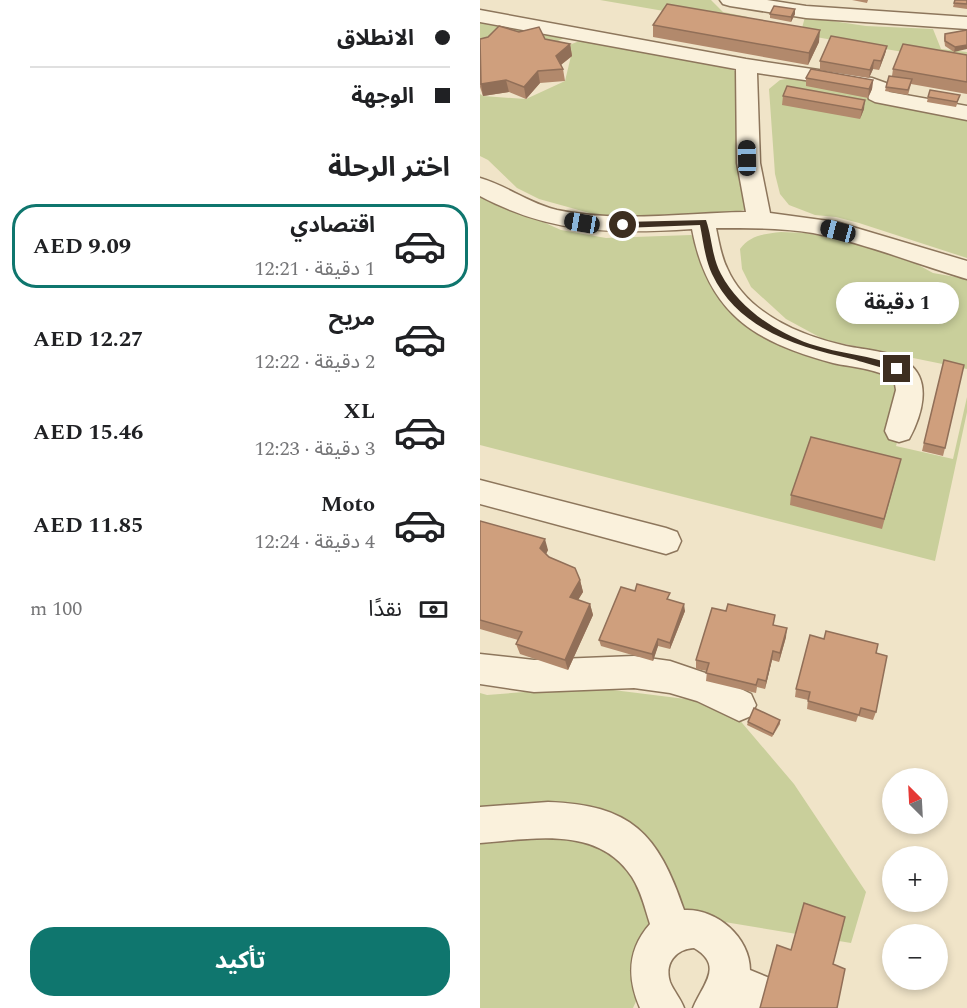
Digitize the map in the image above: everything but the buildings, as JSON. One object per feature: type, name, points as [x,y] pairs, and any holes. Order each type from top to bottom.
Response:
[{"type":"street","points":[[730,0],[967,23]]},
{"type":"street","points":[[941,21],[948,0]]},
{"type":"street","points":[[480,16],[746,65],[872,84],[876,86],[877,94],[883,97],[967,113]]},
{"type":"street","points":[[746,65],[747,158],[760,220]]},
{"type":"street","points":[[802,74],[797,86],[798,91],[837,99]]},
{"type":"street","points":[[480,186],[510,204],[533,212],[582,223],[636,225],[760,220],[823,227],[967,270]]},
{"type":"street","points":[[703,222],[716,273],[736,302],[751,315],[768,327],[809,346],[882,363],[897,369],[908,380],[910,392],[899,431]]},
{"type":"street","points":[[480,492],[666,541]]},
{"type":"street","points":[[480,669],[534,676],[634,672],[670,677],[705,688],[738,705]]},
{"type":"street","points":[[480,825],[576,821],[599,826],[621,837],[644,861],[652,876],[672,932]]},
{"type":"street","points":[[664,1008],[654,996],[649,967],[653,952],[661,941],[672,932],[684,928],[697,928],[715,937],[727,954],[735,995]]},
{"type":"green space","points":[[600,0],[711,0],[723,12],[748,17],[746,22],[802,28],[805,17],[866,26],[933,29],[941,49],[967,52],[967,63]]},
{"type":"green space","points":[[480,22],[567,37],[549,45],[480,48]]},
{"type":"green space","points":[[582,40],[727,67],[737,72],[755,206],[735,213],[703,216],[604,217],[539,199],[517,188],[488,160],[480,156],[480,94],[526,99],[565,81],[571,56],[559,49]]},
{"type":"green space","points":[[809,79],[967,114],[967,258],[859,223],[815,215],[789,205],[780,194],[775,174],[769,89],[780,80]]},
{"type":"green space","points":[[480,194],[561,230],[606,238],[691,235],[704,241],[745,313],[871,369],[898,376],[910,400],[896,446],[953,459],[967,397],[967,412],[935,561],[480,445]]},
{"type":"green space","points":[[781,232],[806,233],[847,241],[913,262],[933,273],[967,279],[967,369],[825,340],[786,319],[751,287],[742,269],[740,249],[753,238]]},
{"type":"green space","points":[[589,687],[726,704],[794,784],[866,892],[851,943],[676,914],[633,1008],[480,1008],[480,693],[487,695]]},
{"type":"route","points":[[623,225],[703,222],[710,258],[716,273],[736,302],[751,315],[787,338],[832,353],[882,363],[897,369]]}]
